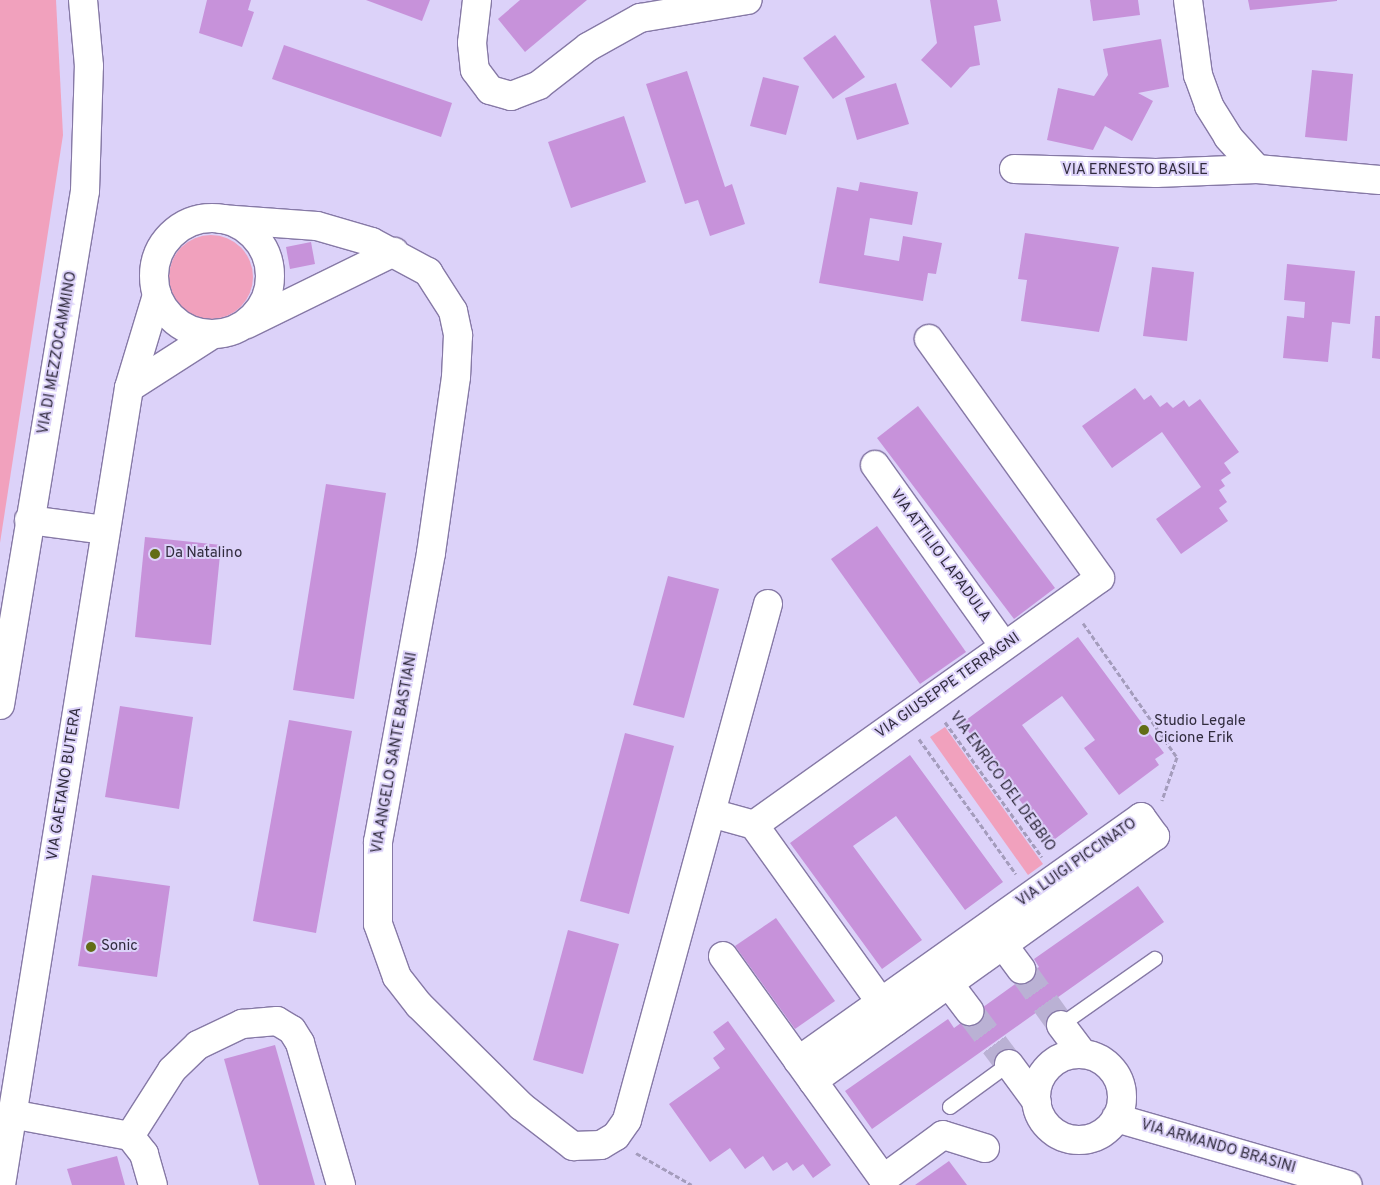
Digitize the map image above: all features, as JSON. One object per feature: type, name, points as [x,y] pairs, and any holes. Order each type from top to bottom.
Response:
[{"type":"street","name":"VIA DI MEZZOCAMMINO","points":[[0,705],[29,520],[85,191],[89,66],[83,0]]},
{"type":"street","points":[[477,0],[472,43],[475,70],[490,90],[511,96],[539,85],[588,47],[640,18],[747,0]]},
{"type":"street","points":[[1188,0],[1198,75],[1208,106],[1228,137],[1257,169]]},
{"type":"street","name":"VIA ERNESTO BASILE","points":[[1014,169],[1156,173],[1257,169],[1380,180]]},
{"type":"street","points":[[221,219],[254,236],[270,268],[263,304],[225,332],[178,324],[157,295],[157,256],[168,239],[183,226],[221,219]]},
{"type":"street","name":"VIA ANGELO SANTE BASTIANI","points":[[221,219],[317,226],[394,252],[419,265],[442,287],[456,322],[458,349],[431,553],[378,842],[378,924],[394,971],[419,1005],[521,1106],[570,1144],[601,1145],[616,1136],[627,1120],[768,604]]},
{"type":"street","points":[[129,388],[225,332],[394,252]]},
{"type":"street","name":"VIA GAETANO BUTERA","points":[[1,1185],[11,1114],[11,1037],[105,530],[129,388],[157,295]]},
{"type":"street","name":"VIA GIUSEPPE TERRAGNI","points":[[754,825],[1100,578],[929,339]]},
{"type":"street","name":"VIA ATTILIO LAPADULA","points":[[875,465],[1004,646]]},
{"type":"street","points":[[29,520],[105,530]]},
{"type":"street","points":[[711,813],[754,825],[888,1012]]},
{"type":"street","name":"VIA LUIGI PICCINATO","points":[[806,1071],[1064,887],[1155,836],[1141,817]]},
{"type":"street","name":"VIA LUIGI PICCINATO","points":[[888,1012],[949,984],[1031,895],[1064,887]]},
{"type":"street","points":[[996,935],[1021,969]]},
{"type":"street","points":[[724,956],[883,1179],[943,1135],[984,1148]]},
{"type":"street","points":[[949,984],[969,1012]]},
{"type":"street","points":[[130,1136],[172,1070],[198,1045],[242,1024],[277,1021],[292,1030],[300,1043],[341,1185]]},
{"type":"street","points":[[1009,1064],[1037,1102],[1048,1126],[1070,1139],[1096,1136],[1116,1118],[1122,1091],[1117,1077],[1109,1066],[1083,1054],[1061,1025]]},
{"type":"street","points":[[1037,1102],[1041,1077],[1048,1067],[1058,1059],[1083,1054]]},
{"type":"street","points":[[11,1114],[130,1136],[144,1154],[153,1185]]},
{"type":"street","name":"VIA ARMANDO BRASINI","points":[[1116,1118],[1348,1185]]},
{"type":"lane","points":[[1061,1025],[1155,959]]},
{"type":"lane","points":[[950,1107],[1009,1064]]},
{"type":"path","points":[[1067,602],[1177,757],[1161,804],[1141,817]]},
{"type":"path","name":"VIA ENRICO DEL DEBBIO","points":[[929,700],[1064,887]]},
{"type":"path","points":[[904,718],[1031,895]]},
{"type":"path","points":[[628,1154],[636,1153],[692,1185]]},
{"type":"shaded area","points":[[0,0],[56,0],[63,135],[0,543]]},
{"type":"shaded area","points":[[211,235],[227,238],[241,247],[250,261],[253,277],[250,293],[241,307],[227,316],[211,319],[195,316],[181,307],[172,293],[169,277],[172,261],[181,247],[195,238]]},
{"type":"shaded area","points":[[945,727],[1043,864],[1028,875],[930,737]]},
{"type":"building","points":[[207,0],[251,0],[248,10],[254,12],[242,47],[199,33]]},
{"type":"building","points":[[366,0],[430,0],[422,21]]},
{"type":"building","points":[[520,0],[587,0],[525,52],[498,19]]},
{"type":"building","points":[[930,0],[997,0],[1001,21],[974,26],[980,65],[970,67],[951,88],[921,60],[937,43]]},
{"type":"building","points":[[1090,0],[1138,0],[1140,15],[1093,21]]},
{"type":"building","points":[[1248,0],[1337,0],[1337,1],[1250,10]]},
{"type":"building","points":[[835,35],[865,77],[833,99],[803,58]]},
{"type":"building","points":[[1161,39],[1169,87],[1138,93],[1153,101],[1132,141],[1105,126],[1093,150],[1047,140],[1058,88],[1094,96],[1108,75],[1103,49]]},
{"type":"building","points":[[284,45],[452,103],[441,137],[272,79]]},
{"type":"building","points":[[1312,70],[1353,74],[1347,141],[1305,137]]},
{"type":"building","points":[[687,71],[725,187],[732,184],[745,224],[710,236],[698,200],[685,204],[646,84]]},
{"type":"building","points":[[763,77],[799,86],[786,135],[750,126]]},
{"type":"building","points":[[896,83],[909,124],[857,140],[845,98]]},
{"type":"building","points":[[624,116],[646,182],[571,208],[548,142]]},
{"type":"building","points":[[860,182],[918,192],[912,225],[870,218],[864,255],[899,261],[903,236],[942,243],[936,274],[928,273],[923,301],[819,283],[837,187],[858,191]]},
{"type":"building","points":[[1025,233],[1119,247],[1099,332],[1021,321],[1027,280],[1018,279]]},
{"type":"building","points":[[311,242],[315,264],[290,269],[286,247]]},
{"type":"building","points":[[1287,264],[1355,271],[1350,324],[1332,322],[1328,362],[1283,358],[1287,316],[1304,318],[1305,302],[1284,300]]},
{"type":"building","points":[[1152,267],[1194,272],[1187,341],[1143,336]]},
{"type":"building","points":[[1375,316],[1380,316],[1380,359],[1372,358]]},
{"type":"building","points":[[1135,388],[1144,400],[1151,395],[1160,407],[1167,402],[1173,408],[1184,400],[1189,407],[1200,399],[1239,452],[1224,463],[1231,473],[1221,480],[1225,486],[1219,490],[1227,502],[1219,508],[1228,521],[1181,554],[1156,519],[1201,487],[1162,432],[1112,468],[1082,426]]},
{"type":"building","points":[[918,406],[1055,588],[1014,619],[877,438]]},
{"type":"building","points":[[326,484],[386,493],[354,699],[293,690]]},
{"type":"building","points":[[877,526],[966,652],[920,684],[831,559]]},
{"type":"building","points":[[145,537],[221,545],[211,645],[135,637]]},
{"type":"building","points":[[668,576],[719,589],[684,718],[633,705]]},
{"type":"building","points":[[1078,637],[1164,753],[1155,759],[1159,765],[1119,795],[1084,748],[1095,740],[1062,696],[1022,725],[1088,814],[1051,842],[962,723]]},
{"type":"building","points":[[120,706],[193,717],[179,809],[105,797]]},
{"type":"building","points":[[289,720],[352,731],[316,933],[253,921]]},
{"type":"building","points":[[625,733],[674,746],[629,914],[580,901]]},
{"type":"building","points":[[910,755],[1003,882],[965,910],[896,816],[853,846],[922,940],[882,969],[790,843]]},
{"type":"building","points":[[92,875],[170,886],[157,977],[78,966]]},
{"type":"building","points":[[1138,886],[1164,922],[872,1129],[845,1091],[948,1019],[954,1028],[1039,967],[1034,959]]},
{"type":"building","points":[[776,918],[835,1001],[795,1029],[735,946]]},
{"type":"building","points":[[568,930],[619,944],[583,1074],[533,1060]]},
{"type":"building","points":[[728,1021],[831,1165],[813,1178],[803,1164],[793,1171],[787,1162],[773,1171],[763,1156],[745,1169],[730,1148],[710,1162],[669,1104],[720,1068],[713,1058],[725,1049],[713,1032]]},
{"type":"building","points":[[275,1045],[315,1185],[259,1185],[224,1059]]},
{"type":"building","points":[[117,1156],[125,1185],[72,1185],[67,1169]]},
{"type":"building","points":[[949,1161],[967,1185],[915,1185]]},
{"type":"tunnel","points":[[1021,969],[1061,1025]]},
{"type":"tunnel","points":[[969,1011],[1009,1064]]},
{"type":"place","name":"Da Natalino","points":[[155,554]]},
{"type":"place","name":"Studio Legale Cicione Erik","points":[[1144,730]]},
{"type":"place","name":"Sonic","points":[[91,947]]}]
